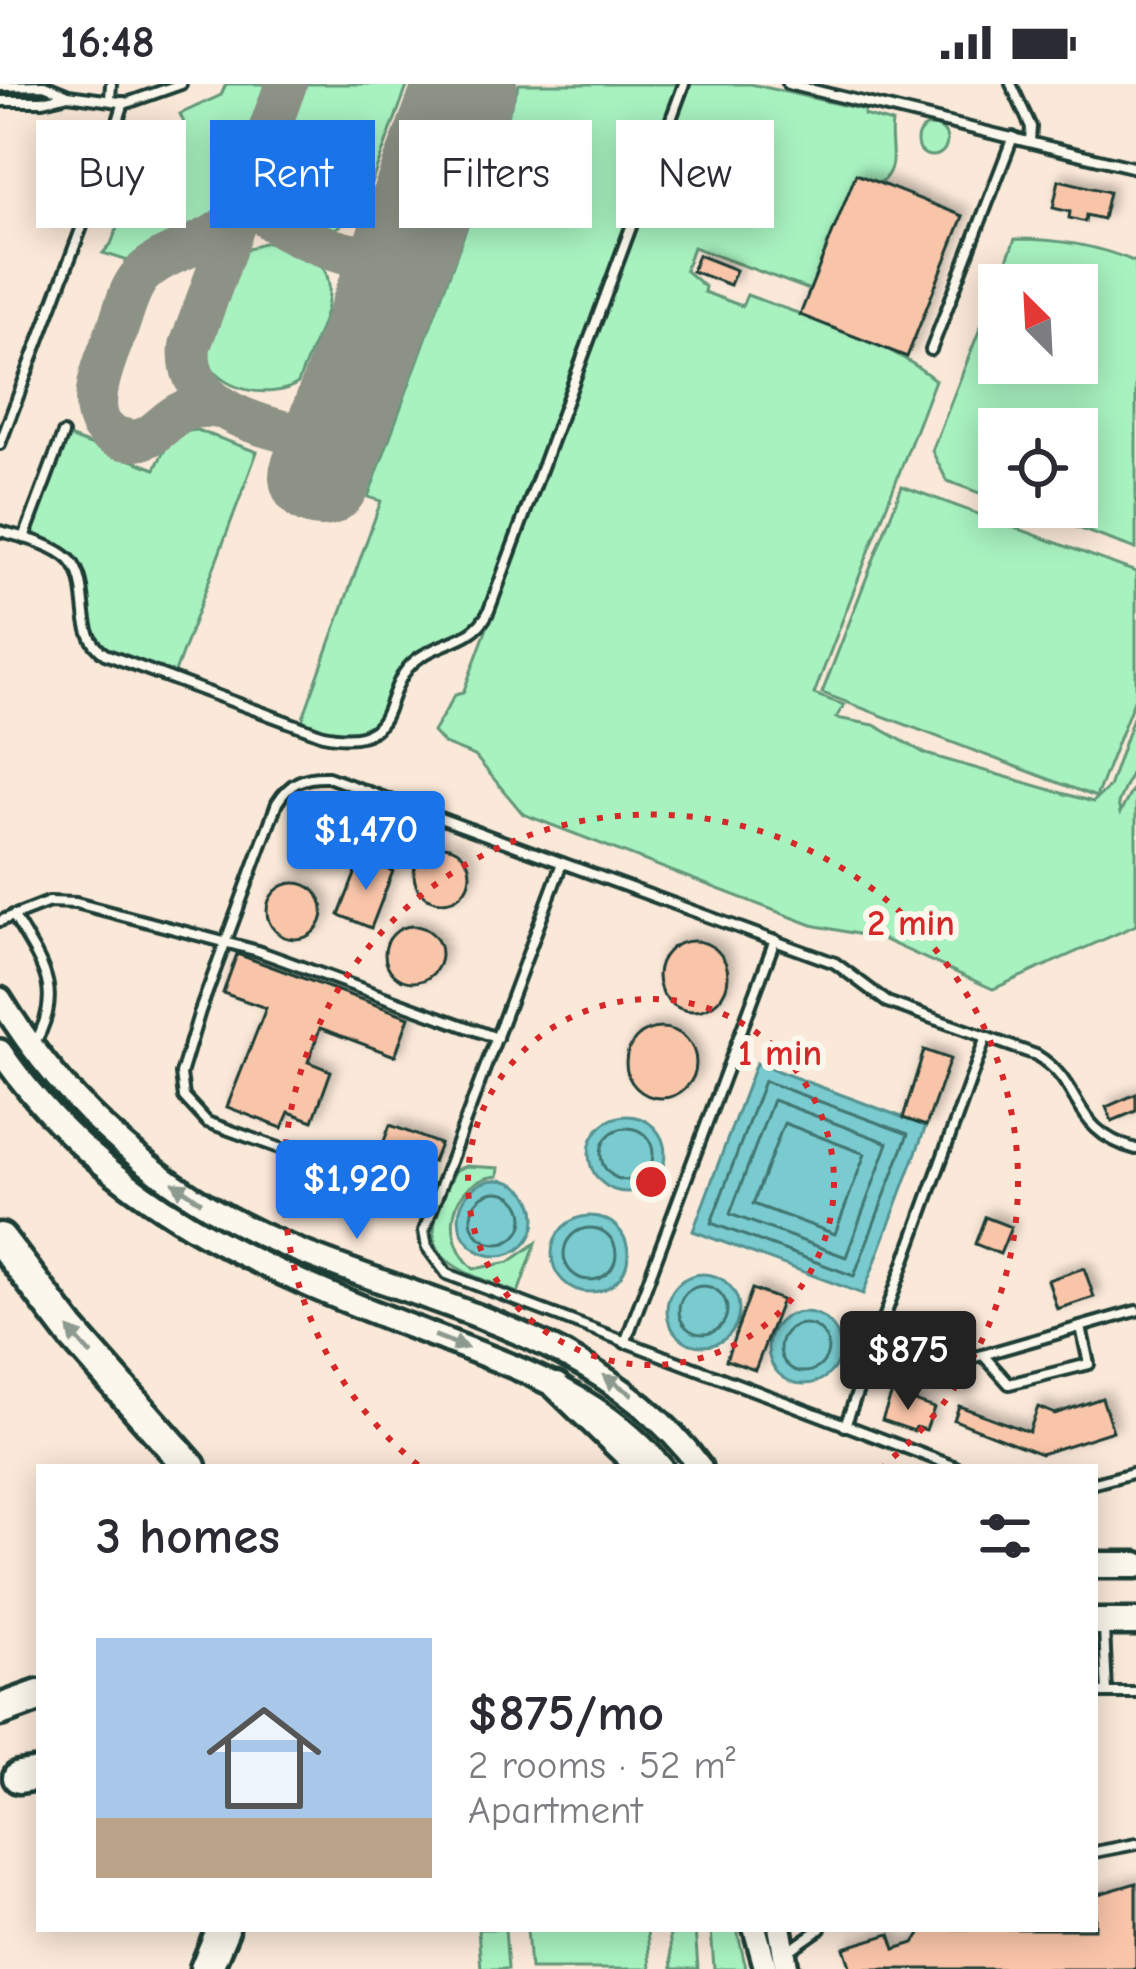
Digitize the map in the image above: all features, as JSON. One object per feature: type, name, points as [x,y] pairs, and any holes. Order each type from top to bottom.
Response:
[{"type":"highway","points":[[0,1239],[187,1464]]},
{"type":"highway","points":[[114,1381],[158,1464]]},
{"type":"highway","points":[[0,1713],[36,1697]]},
{"type":"main road","points":[[556,1385],[637,1464]]},
{"type":"main road","points":[[1098,1565],[1136,1565]]},
{"type":"main road","points":[[1099,1622],[1136,1622]]},
{"type":"main road","points":[[0,1713],[36,1707]]},
{"type":"street","points":[[0,999],[76,1100],[116,1139],[208,1207],[286,1246],[580,1360],[643,1403],[698,1464]]},
{"type":"street","points":[[0,1051],[63,1128],[125,1184],[170,1216],[271,1269],[556,1385],[627,1430],[659,1464]]},
{"type":"street","points":[[757,1932],[780,1964]]},
{"type":"street","points":[[780,1932],[780,1964]]},
{"type":"lane","points":[[110,99],[111,84]]},
{"type":"lane","points":[[0,86],[44,85],[124,102],[181,84]]},
{"type":"lane","points":[[0,531],[70,560],[89,638],[100,651],[323,735],[359,738],[388,716],[402,677],[413,662],[472,633],[488,613],[684,84]]},
{"type":"lane","points":[[788,84],[1136,168]]},
{"type":"lane","points":[[1011,84],[1031,127],[1030,141]]},
{"type":"lane","points":[[0,101],[43,101],[68,89]]},
{"type":"lane","points":[[0,444],[100,179],[124,102]]},
{"type":"lane","points":[[931,350],[1013,136]]},
{"type":"lane","points":[[24,538],[63,434]]},
{"type":"lane","points":[[434,1204],[207,1122],[184,1097],[181,1074],[200,1011],[277,803],[284,791],[310,776],[328,777],[835,963],[886,1002],[1051,1064],[1094,1130],[1136,1149]]},
{"type":"lane","points":[[562,862],[424,1231],[427,1247],[447,1274],[948,1464]]},
{"type":"lane","points":[[0,921],[63,901],[258,951],[497,1038]]},
{"type":"lane","points":[[13,915],[47,973],[51,1000],[33,1048]]},
{"type":"lane","points":[[625,1343],[775,940]]},
{"type":"lane","points":[[845,1426],[986,1037]]},
{"type":"lane","points":[[867,1366],[904,1373],[1136,1312]]},
{"type":"lane","points":[[983,1354],[1009,1384],[1089,1364],[1081,1327]]},
{"type":"lane","points":[[1098,1483],[1136,1472]]},
{"type":"lane","points":[[1099,1622],[1107,1694]]},
{"type":"lane","points":[[1098,1694],[1136,1693]]},
{"type":"lane","points":[[1098,1851],[1136,1844]]},
{"type":"lane","points":[[780,1964],[817,1932]]},
{"type":"green space","points":[[226,84],[270,84],[257,120],[210,120],[210,223],[128,261],[103,253],[117,228],[186,228],[186,120],[180,114],[221,95]]},
{"type":"green space","points":[[301,84],[408,84],[375,173],[375,120],[288,120]]},
{"type":"green space","points":[[519,84],[684,84],[671,120],[616,120],[616,228],[630,228],[483,622],[413,665],[387,717],[368,732],[334,735],[300,726],[381,501],[368,497],[466,228],[592,228],[592,120],[506,120]]},
{"type":"green space","points":[[688,84],[751,84],[864,110],[864,115],[892,123],[890,170],[880,183],[856,175],[810,290],[693,247],[685,270],[705,287],[704,292],[742,306],[747,295],[846,330],[893,352],[935,380],[814,694],[844,705],[836,718],[874,725],[926,754],[1093,802],[1109,787],[1136,709],[1136,762],[1118,803],[1120,813],[1136,783],[1136,925],[993,989],[882,939],[812,925],[523,814],[475,756],[444,744],[433,732],[455,695],[463,693],[635,228],[774,228],[774,120],[675,120]]},
{"type":"green space","points":[[932,126],[943,130],[947,141],[943,152],[932,156],[921,152],[917,141],[921,130]]},
{"type":"green space","points":[[1015,239],[1076,244],[1136,262],[1136,549],[1078,528],[1098,528],[1098,408],[978,408],[978,492],[947,481],[932,451],[978,334],[978,384],[1098,384],[1098,264],[1005,264]]},
{"type":"green space","points":[[272,242],[301,250],[319,263],[328,278],[329,296],[298,383],[260,392],[221,378],[206,351],[217,308],[238,259],[253,246]]},
{"type":"green space","points":[[197,430],[257,452],[174,675],[125,658],[100,643],[88,617],[78,566],[43,543],[34,532],[33,520],[66,436],[155,469],[175,437]]},
{"type":"green space","points":[[902,486],[978,514],[978,528],[1016,528],[1136,572],[1136,695],[1096,797],[822,693]]},
{"type":"green space","points":[[499,1168],[498,1176],[468,1188],[459,1200],[454,1213],[456,1243],[474,1269],[509,1262],[536,1243],[518,1293],[469,1274],[440,1253],[435,1222],[456,1170]]},
{"type":"green space","points":[[478,1932],[505,1932],[508,1969],[481,1969]]},
{"type":"green space","points":[[527,1932],[647,1932],[650,1969],[530,1969]]},
{"type":"green space","points":[[669,1932],[695,1932],[698,1969],[672,1969]]},
{"type":"green space","points":[[711,1932],[738,1932],[746,1969],[714,1969]]},
{"type":"water","points":[[756,1063],[926,1126],[863,1294],[693,1231]]},
{"type":"water","points":[[627,1116],[654,1127],[665,1154],[654,1181],[627,1192],[600,1181],[589,1154],[600,1127]]},
{"type":"water","points":[[497,1180],[524,1191],[535,1218],[524,1245],[497,1256],[470,1245],[459,1218],[470,1191]]},
{"type":"water","points":[[590,1216],[617,1227],[628,1254],[617,1281],[590,1292],[563,1281],[552,1254],[563,1227]]},
{"type":"water","points":[[703,1274],[729,1284],[739,1310],[729,1336],[703,1346],[677,1336],[667,1310],[677,1284]]},
{"type":"water","points":[[804,1312],[830,1322],[840,1348],[830,1374],[804,1384],[778,1374],[768,1348],[778,1322]]},
{"type":"building","points":[[856,174],[963,216],[907,357],[800,315]]},
{"type":"building","points":[[1059,180],[1109,192],[1103,219],[1086,215],[1085,222],[1053,208]]},
{"type":"building","points":[[698,255],[736,270],[730,285],[692,271]]},
{"type":"building","points":[[324,803],[344,811],[352,831],[344,851],[324,859],[304,851],[296,831],[304,811]]},
{"type":"building","points":[[442,846],[462,854],[470,874],[462,894],[442,902],[422,894],[414,874],[422,854]]},
{"type":"building","points":[[361,859],[393,871],[371,928],[339,915]]},
{"type":"building","points":[[295,883],[315,891],[323,911],[315,931],[295,939],[275,931],[267,911],[275,891]]},
{"type":"building","points":[[413,926],[433,934],[441,954],[433,974],[413,982],[393,974],[385,954],[393,934]]},
{"type":"building","points":[[693,941],[718,951],[728,976],[718,1001],[693,1011],[668,1001],[658,976],[668,951]]},
{"type":"building","points":[[237,954],[409,1017],[395,1056],[320,1028],[308,1062],[331,1071],[313,1121],[289,1112],[282,1128],[227,1107],[266,1008],[223,993]]},
{"type":"building","points":[[661,1028],[686,1038],[696,1063],[686,1088],[661,1098],[636,1088],[626,1063],[636,1038]]},
{"type":"building","points":[[924,1050],[950,1059],[926,1126],[903,1118]]},
{"type":"building","points":[[1136,1094],[1136,1111],[1112,1121],[1106,1107]]},
{"type":"building","points":[[390,1125],[440,1144],[433,1162],[383,1144]]},
{"type":"building","points":[[985,1217],[1011,1227],[1000,1254],[975,1244]]},
{"type":"building","points":[[1084,1268],[1094,1297],[1057,1309],[1048,1280]]},
{"type":"building","points":[[752,1289],[782,1300],[755,1370],[726,1360]]},
{"type":"building","points":[[892,1393],[934,1408],[926,1430],[916,1427],[914,1431],[882,1420]]},
{"type":"building","points":[[1102,1398],[1113,1431],[1041,1454],[954,1420],[959,1406],[1029,1432],[1038,1407],[1055,1414]]},
{"type":"building","points":[[1136,1883],[1136,1969],[851,1969],[844,1948],[890,1934],[895,1949],[914,1943],[921,1932],[1098,1932],[1098,1894]]},
{"type":"taxiway","points":[[286,84],[190,346],[191,367],[198,384],[224,408],[298,435],[324,425],[353,388]]},
{"type":"taxiway","points":[[219,408],[187,410],[150,435],[129,440],[111,434],[101,424],[97,394],[139,277],[167,256],[224,228]]},
{"type":"taxiway","points":[[284,228],[321,245],[371,256],[395,248],[412,230]]},
{"type":"runway","points":[[320,476],[466,84]]}]
